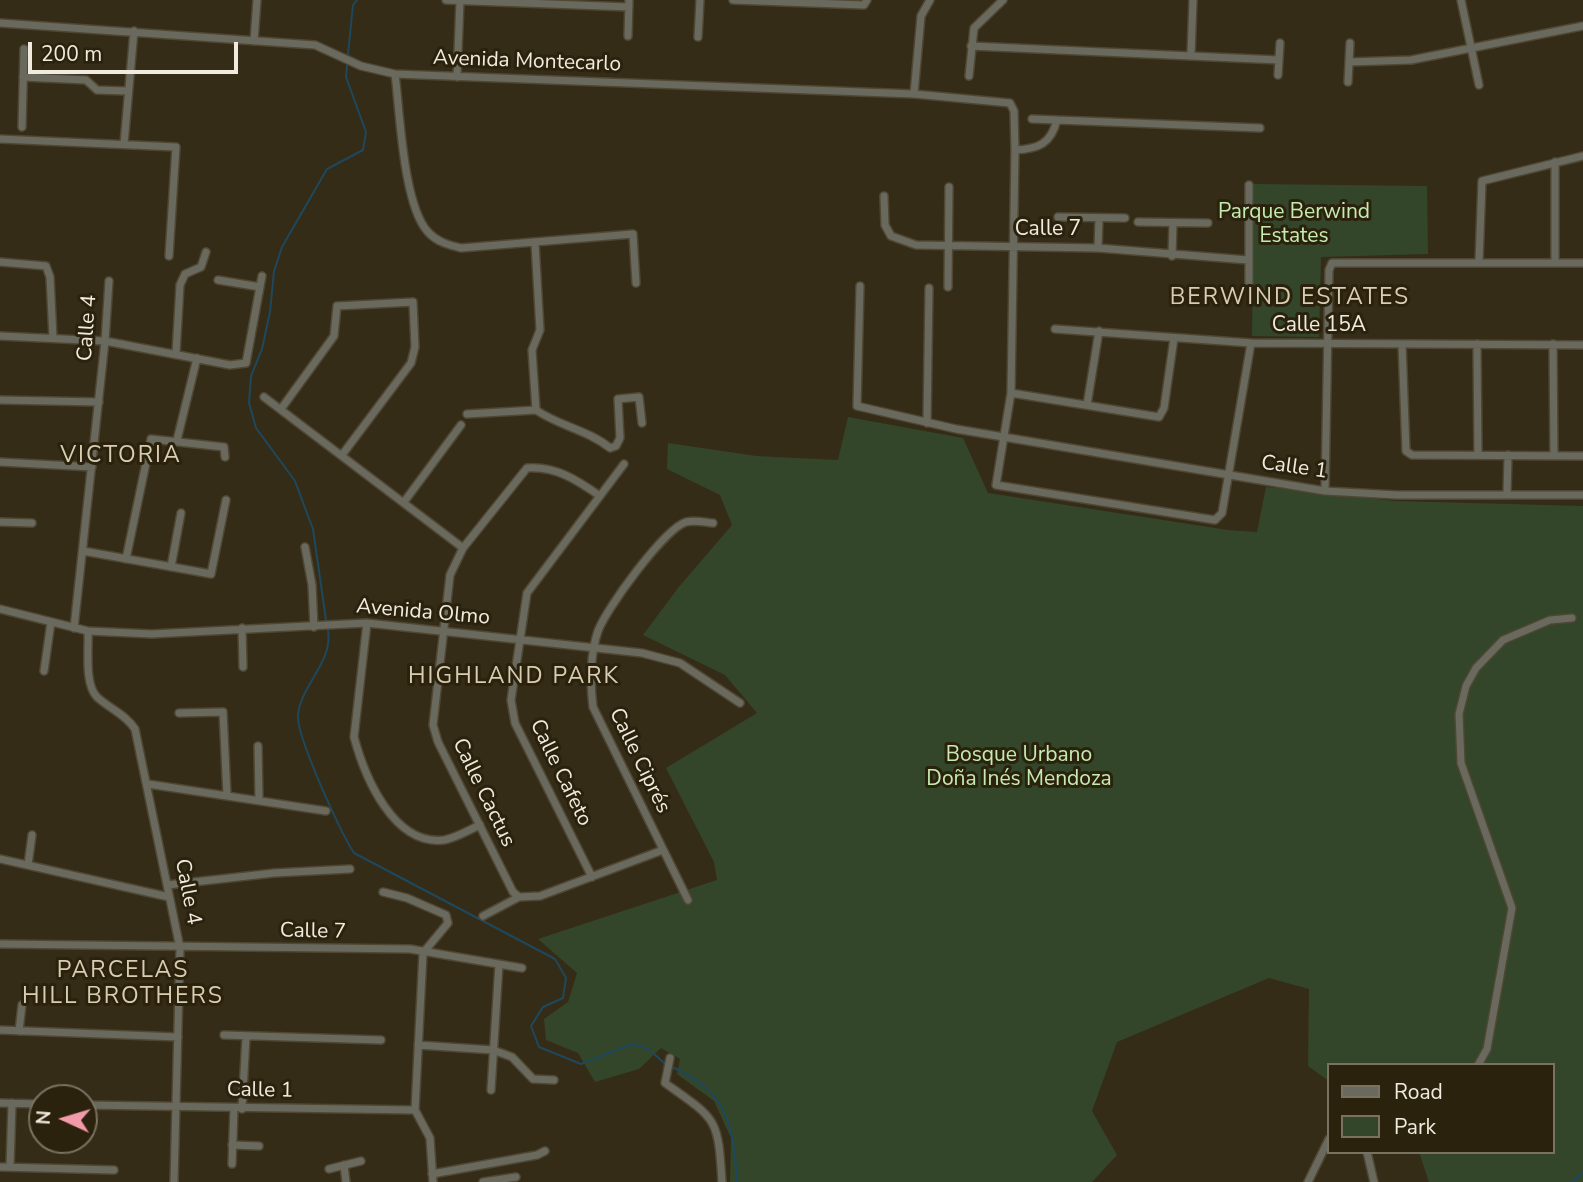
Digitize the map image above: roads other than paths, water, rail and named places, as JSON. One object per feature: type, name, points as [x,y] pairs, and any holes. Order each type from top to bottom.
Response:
[{"type":"street","points":[[254,41],[257,0]]},
{"type":"street","points":[[446,0],[629,3],[628,36]]},
{"type":"street","points":[[457,77],[460,0]]},
{"type":"street","points":[[698,37],[700,0]]},
{"type":"street","points":[[733,0],[864,5],[867,0]]},
{"type":"street","points":[[915,94],[921,16],[930,0]]},
{"type":"street","points":[[969,76],[974,28],[1003,0]]},
{"type":"street","points":[[1191,55],[1193,0]]},
{"type":"street","points":[[1461,0],[1479,85]]},
{"type":"street","name":"Avenida Montecarlo","points":[[0,23],[315,45],[361,66],[395,74],[915,94],[1010,103],[1014,111],[1015,150]]},
{"type":"street","points":[[1349,62],[1411,60],[1583,26]]},
{"type":"street","points":[[124,144],[134,31]]},
{"type":"street","points":[[1278,75],[1280,43]]},
{"type":"street","points":[[1348,82],[1350,43]]},
{"type":"street","points":[[971,46],[1279,60]]},
{"type":"street","points":[[22,127],[24,49]]},
{"type":"street","points":[[395,74],[412,203],[426,230],[441,242],[461,248],[633,234],[636,283]]},
{"type":"street","points":[[23,77],[86,80],[97,90],[128,92]]},
{"type":"street","points":[[1032,119],[1260,128]]},
{"type":"street","points":[[1057,120],[1054,133],[1046,143],[1032,149],[1015,150],[1011,393],[996,485],[1215,520],[1222,513],[1251,344]]},
{"type":"street","points":[[0,139],[176,147],[169,256]]},
{"type":"street","points":[[1479,261],[1482,181],[1583,156]]},
{"type":"street","points":[[1555,162],[1555,262]]},
{"type":"street","points":[[1249,185],[1249,284]]},
{"type":"street","points":[[948,287],[949,187]]},
{"type":"street","name":"Calle 7","points":[[884,196],[885,225],[891,236],[916,245],[1098,248],[1248,260]]},
{"type":"street","points":[[1058,217],[1125,218]]},
{"type":"street","points":[[1098,248],[1099,218]]},
{"type":"street","points":[[1138,222],[1208,223]]},
{"type":"street","points":[[1172,256],[1173,223]]},
{"type":"street","points":[[535,243],[540,330],[532,350],[536,410]]},
{"type":"street","points":[[176,353],[180,285],[185,274],[201,268],[206,253]]},
{"type":"street","points":[[0,262],[46,266],[50,277],[52,338]]},
{"type":"street","points":[[1325,491],[1326,343],[1329,270],[1332,263],[1583,263]]},
{"type":"street","points":[[0,335],[106,341],[230,365],[246,363],[262,276]]},
{"type":"street","points":[[218,280],[260,287]]},
{"type":"street","name":"Calle 4","points":[[74,628],[106,341],[109,281]]},
{"type":"street","name":"Calle 1","points":[[860,286],[856,406],[1003,438],[1325,491],[1397,495],[1583,495]]},
{"type":"street","points":[[927,423],[929,288]]},
{"type":"street","points":[[281,409],[334,336],[337,306],[413,302],[415,347],[411,363],[342,455]]},
{"type":"street","name":"Calle 15A","points":[[1055,329],[1251,344],[1583,345]]},
{"type":"street","points":[[1087,405],[1099,331]]},
{"type":"street","points":[[1011,393],[1159,416],[1164,408],[1174,338]]},
{"type":"street","points":[[1402,344],[1406,451],[1412,454],[1583,456]]},
{"type":"street","points":[[1478,344],[1478,454]]},
{"type":"street","points":[[1553,344],[1554,456]]},
{"type":"street","points":[[177,440],[197,358]]},
{"type":"street","points":[[264,397],[463,548]]},
{"type":"street","points":[[467,414],[536,410],[550,420],[582,431],[610,448],[616,446],[620,438],[618,399],[639,397],[642,423]]},
{"type":"street","points":[[0,400],[99,401]]},
{"type":"street","points":[[404,502],[461,425]]},
{"type":"street","points":[[126,559],[151,439],[224,447],[225,457]]},
{"type":"street","points":[[1507,495],[1508,455]]},
{"type":"street","points":[[0,463],[92,467]]},
{"type":"street","name":"Calle Cafeto","points":[[592,877],[515,723],[511,700],[527,593],[624,464]]},
{"type":"street","name":"Calle Cactus","points":[[519,897],[513,892],[438,742],[433,725],[450,575],[463,548],[527,468],[542,467],[571,476],[600,496]]},
{"type":"street","points":[[83,551],[211,574],[226,500]]},
{"type":"street","points":[[170,567],[181,513]]},
{"type":"street","points":[[0,522],[32,523]]},
{"type":"street","name":"Calle Ciprés","points":[[688,900],[593,707],[590,687],[598,632],[608,613],[665,534],[685,522],[713,523]]},
{"type":"street","points":[[305,547],[312,585],[314,626]]},
{"type":"street","name":"Avenida Olmo","points":[[0,609],[89,631],[152,634],[367,623],[443,629],[642,653],[680,663],[740,703]]},
{"type":"street","points":[[1479,1063],[1487,1049],[1512,908],[1461,763],[1459,714],[1466,686],[1476,668],[1503,640],[1550,620],[1572,618]]},
{"type":"street","points":[[44,671],[51,622]]},
{"type":"street","points":[[367,623],[354,737],[358,752],[387,811],[405,831],[425,840],[447,840],[480,825]]},
{"type":"street","points":[[242,628],[243,667]]},
{"type":"street","name":"Calle 4","points":[[89,631],[91,687],[95,696],[127,717],[135,729],[180,948],[174,1182]]},
{"type":"street","points":[[179,713],[223,712],[227,795]]},
{"type":"street","points":[[257,746],[259,800]]},
{"type":"street","points":[[148,784],[326,811]]},
{"type":"street","points":[[28,865],[32,835]]},
{"type":"street","points":[[483,916],[519,897],[540,897],[663,850]]},
{"type":"street","points":[[0,859],[169,897]]},
{"type":"street","points":[[167,885],[274,873],[350,869]]},
{"type":"street","points":[[383,892],[407,898],[446,915],[448,923],[423,953],[415,1110],[426,1128],[433,1178],[545,1151]]},
{"type":"street","name":"Calle 7","points":[[0,944],[410,949],[522,968]]},
{"type":"street","points":[[491,1090],[499,964]]},
{"type":"street","points":[[19,1031],[22,1004]]},
{"type":"street","points":[[0,1030],[178,1037]]},
{"type":"street","points":[[224,1035],[381,1040]]},
{"type":"street","points":[[232,1164],[246,1037]]},
{"type":"street","points":[[418,1045],[492,1049],[512,1057],[533,1079],[554,1080]]},
{"type":"street","points":[[670,1058],[665,1083],[707,1113],[719,1133],[722,1182]]},
{"type":"street","points":[[0,1103],[28,1104]]},
{"type":"street","points":[[10,1167],[12,1103]]},
{"type":"street","name":"Calle 1","points":[[98,1105],[415,1110]]},
{"type":"street","points":[[1308,1182],[1328,1141]]},
{"type":"street","points":[[232,1145],[259,1146]]},
{"type":"street","points":[[1367,1154],[1374,1182]]},
{"type":"street","points":[[330,1169],[361,1161]]},
{"type":"street","points":[[344,1165],[346,1182]]},
{"type":"street","points":[[0,1167],[114,1170]]},
{"type":"street","points":[[483,1182],[516,1177]]},
{"type":"waterway","points":[[348,54],[353,5],[357,0]]},
{"type":"waterway","points":[[326,620],[313,529],[295,481],[256,428],[249,403],[251,376],[262,349],[270,312],[274,271],[282,247],[327,169],[363,150],[366,132],[346,77],[347,66]]},
{"type":"waterway","points":[[328,631],[326,653],[300,704],[299,726],[320,784],[354,853],[555,959],[566,978],[563,998],[543,1007],[531,1026],[539,1047],[581,1064],[633,1044],[649,1049],[665,1064]]},
{"type":"waterway","points":[[670,1066],[704,1087],[724,1112],[733,1143],[737,1182]]},
{"type":"waterway","points":[[1571,1182],[1583,1172]]},
{"type":"district","name":"BERWIND ESTATES","points":[[1290,298]]},
{"type":"district","name":"VICTORIA","points":[[121,456]]},
{"type":"district","name":"HIGHLAND PARK","points":[[514,677]]},
{"type":"district","name":"PARCELAS HILL BROTHERS","points":[[123,984]]},
{"type":"park label","name":"Parque Berwind Estates","points":[[1294,225]]},
{"type":"park label","name":"Bosque Urbano Doña Inés Mendoza","points":[[1019,768]]}]
